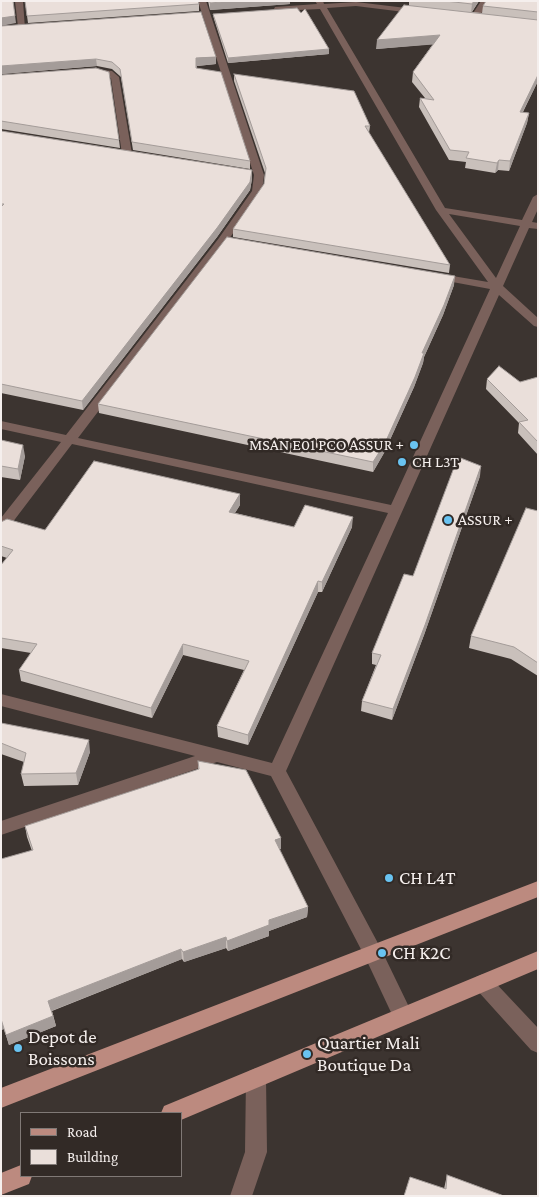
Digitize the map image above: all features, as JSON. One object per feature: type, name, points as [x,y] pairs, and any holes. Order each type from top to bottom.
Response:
[{"type":"main road","points":[[1,1098],[538,889]]},
{"type":"main road","points":[[174,1112],[538,960]]},
{"type":"main road","points":[[1,1184],[20,1176]]},
{"type":"street","points":[[19,1],[18,27],[31,26]]},
{"type":"street","points":[[1,528],[228,241],[257,191],[211,14],[202,1]]},
{"type":"street","points":[[474,18],[485,1]]},
{"type":"street","points":[[273,10],[320,4],[357,3],[425,12]]},
{"type":"street","points":[[320,4],[441,210],[497,287],[538,324]]},
{"type":"street","points":[[196,15],[211,14]]},
{"type":"street","points":[[464,17],[483,19]]},
{"type":"street","points":[[78,72],[97,71],[109,73],[115,77],[127,154]]},
{"type":"street","points":[[277,772],[497,287],[532,225],[538,197]]},
{"type":"street","points":[[441,210],[532,225]]},
{"type":"street","points":[[419,274],[497,287]]},
{"type":"street","points":[[1,425],[396,510]]},
{"type":"street","points":[[1,700],[277,772],[373,953],[403,1016]]},
{"type":"street","points":[[1,828],[217,756]]},
{"type":"street","points":[[482,983],[538,1043]]},
{"type":"street","points":[[240,1196],[256,1152],[256,1078]]},
{"type":"building","points":[[1,1],[13,1],[15,16],[1,18]]},
{"type":"building","points":[[25,1],[198,1],[199,4],[27,16]]},
{"type":"building","points":[[210,1],[233,1],[210,3]]},
{"type":"building","points":[[445,1],[474,1],[472,4]]},
{"type":"building","points":[[486,1],[538,1],[538,12],[483,6]]},
{"type":"building","points":[[404,5],[538,20],[538,75],[520,112],[529,113],[510,161],[499,160],[497,163],[466,158],[469,152],[450,150],[420,98],[434,100],[413,72],[440,35],[377,40]]},
{"type":"building","points":[[297,8],[301,13],[305,9],[329,49],[228,58],[213,14]]},
{"type":"building","points":[[201,12],[216,57],[196,58],[196,68],[221,72],[250,161],[132,142],[120,69],[112,62],[96,59],[1,66],[1,26]]},
{"type":"building","points":[[96,68],[109,72],[119,140],[1,121],[1,75]]},
{"type":"building","points":[[234,74],[354,91],[370,126],[365,126],[450,265],[233,229],[264,184],[266,168]]},
{"type":"building","points":[[1,131],[252,170],[250,182],[217,228],[82,401],[1,384],[1,207],[4,204],[1,204]]},
{"type":"building","points":[[227,237],[455,276],[422,353],[424,353],[415,377],[385,443],[373,462],[98,404]]},
{"type":"building","points":[[499,366],[520,382],[538,377],[538,442],[519,422],[528,420],[487,379]]},
{"type":"building","points":[[1,440],[23,445],[18,469],[1,466]]},
{"type":"building","points":[[458,457],[481,466],[393,709],[362,701],[381,655],[372,653],[404,574],[413,576]]},
{"type":"building","points":[[94,461],[240,494],[229,512],[294,527],[305,505],[353,517],[322,582],[318,581],[248,735],[217,726],[249,661],[183,644],[151,708],[19,670],[37,644],[1,638],[1,565],[13,550],[1,546],[1,522],[7,519],[45,530]]},
{"type":"building","points":[[526,508],[538,511],[538,663],[514,647],[471,636]]},
{"type":"building","points":[[1,723],[89,740],[76,773],[21,774],[26,753],[1,743]]},
{"type":"building","points":[[198,761],[246,770],[281,838],[275,840],[308,907],[269,920],[269,925],[227,941],[226,937],[183,952],[181,949],[48,1001],[53,1016],[6,1035],[1,1019],[1,859],[33,850],[25,826],[199,769]]},
{"type":"building","points":[[447,1175],[504,1196],[404,1196],[410,1177],[446,1189]]},
{"type":"place","name":"MSAN E01 PCO ASSUR +","points":[[414,445]]},
{"type":"place","name":"CH L3T","points":[[402,462]]},
{"type":"place","name":"ASSUR +","points":[[448,520]]},
{"type":"place","name":"CH L4T","points":[[389,878]]},
{"type":"place","name":"CH K2C","points":[[382,953]]},
{"type":"place","name":"Depot de Boissons","points":[[18,1048]]},
{"type":"place","name":"Quartier Mali Boutique Da","points":[[307,1054]]}]
